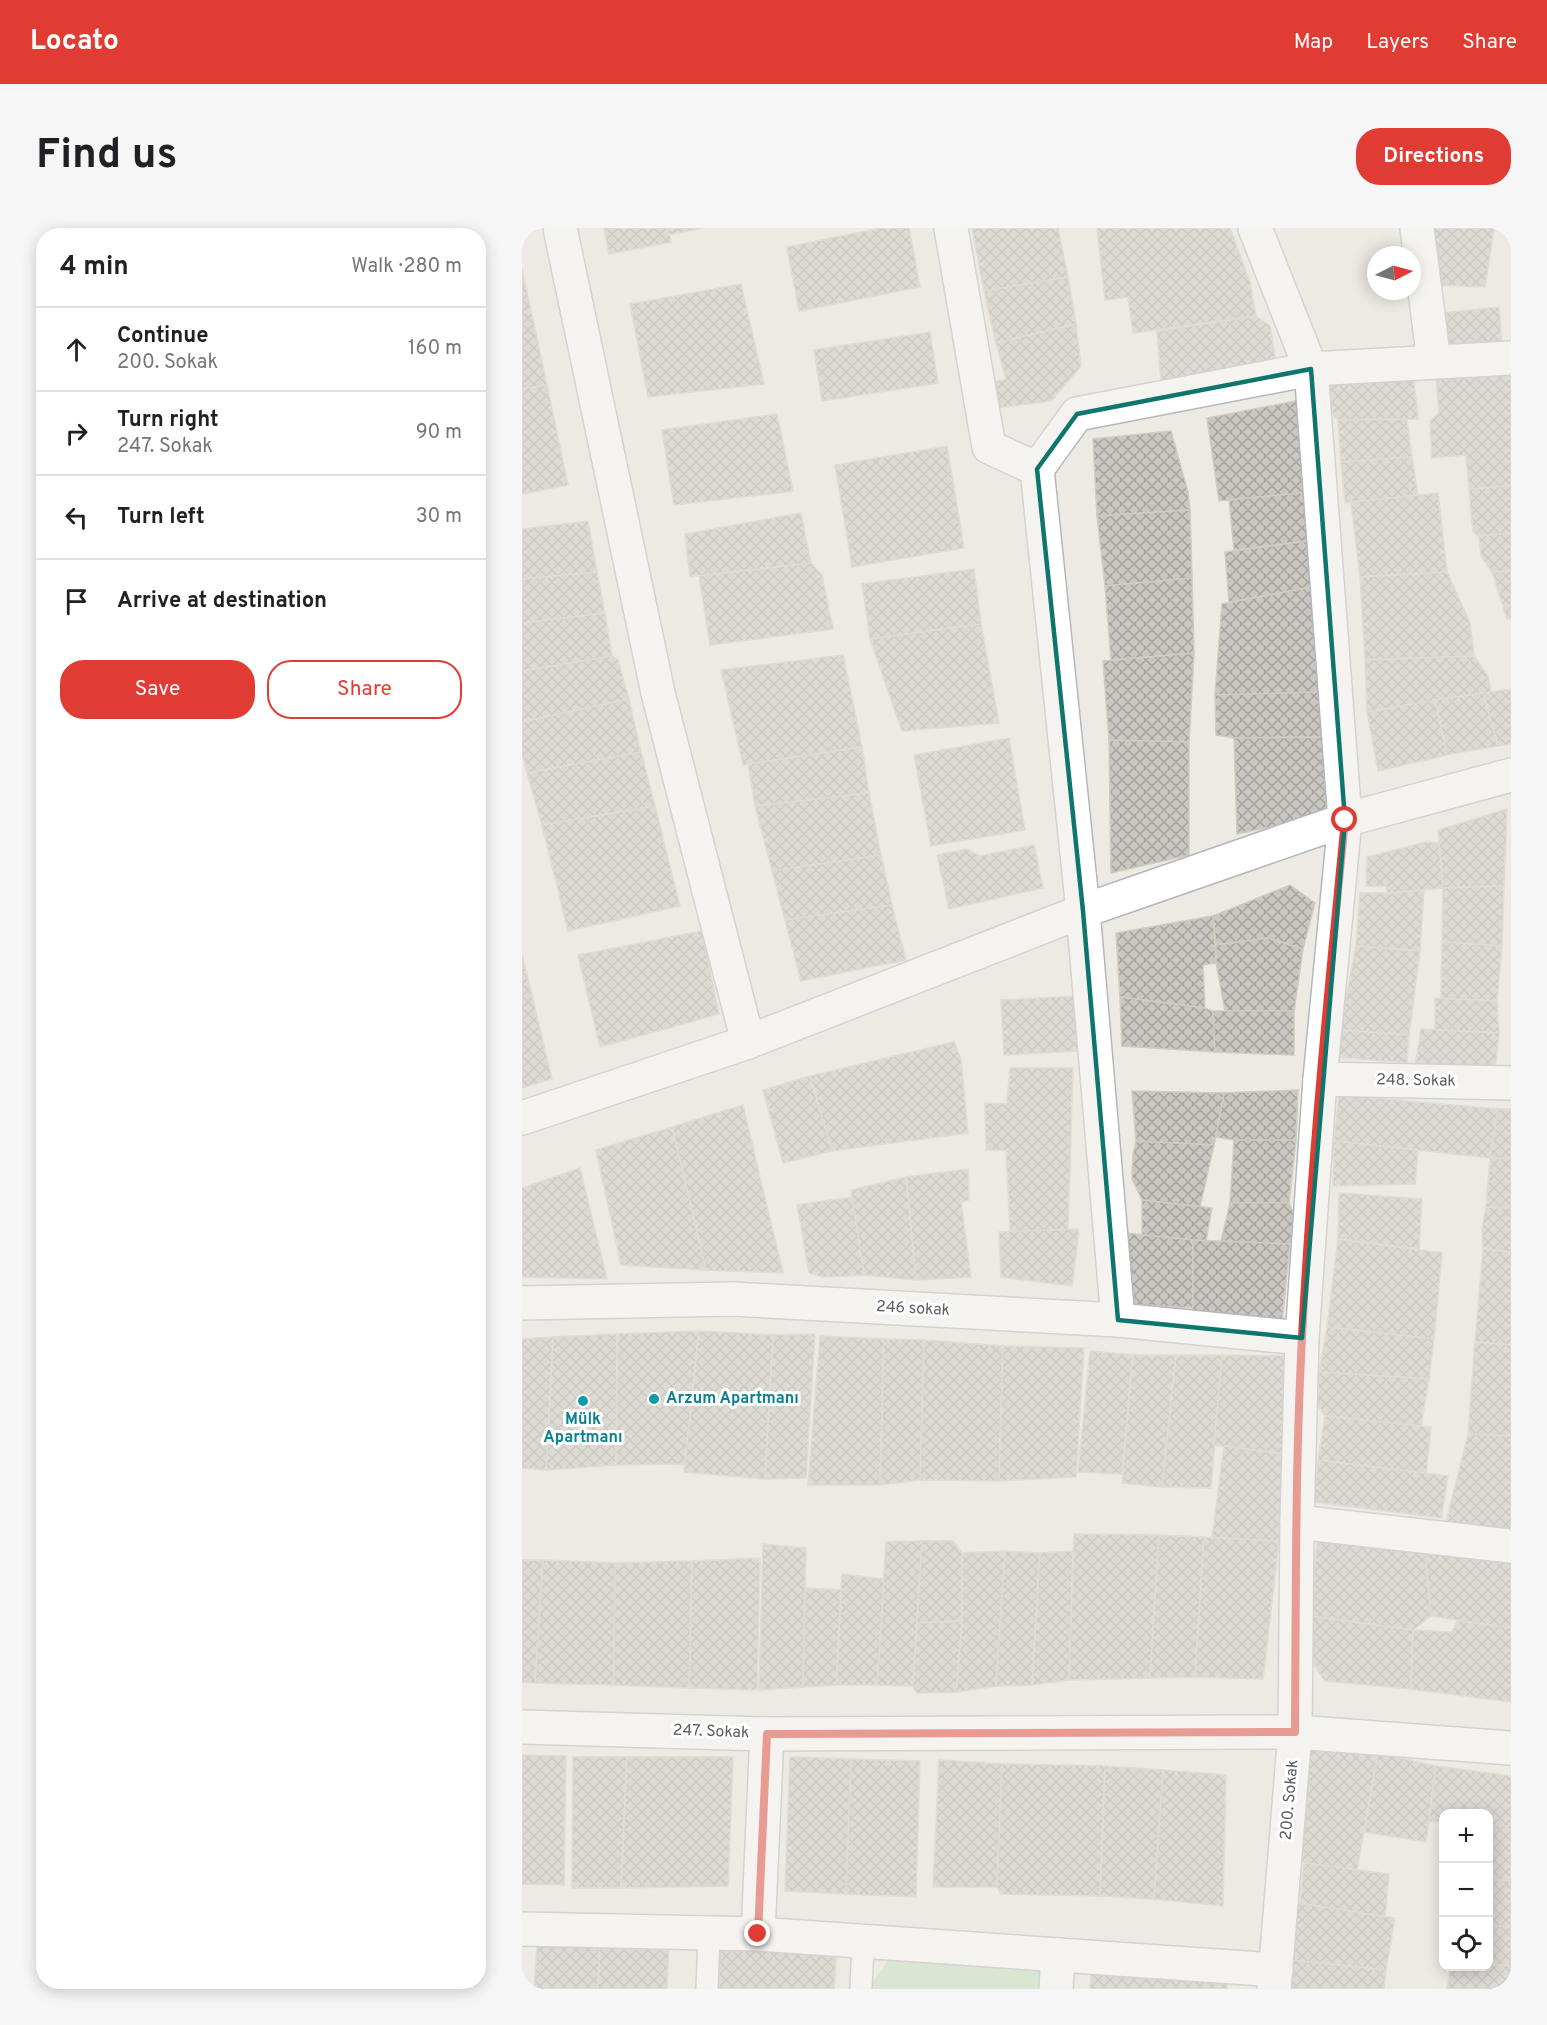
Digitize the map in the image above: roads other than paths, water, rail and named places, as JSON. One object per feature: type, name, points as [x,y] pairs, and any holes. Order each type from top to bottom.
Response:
[{"type":"street","points":[[560,228],[658,693],[748,1042]]},
{"type":"street","points":[[951,228],[989,447],[1038,469]]},
{"type":"street","name":"200. Sokak","points":[[1255,228],[1311,369],[1345,820],[1320,1078],[1302,1338],[1295,1732],[1275,1980]]},
{"type":"street","points":[[1418,228],[1434,362]]},
{"type":"street","points":[[1118,1320],[1083,911],[1038,469],[1077,414],[1311,369],[1511,358]]},
{"type":"street","points":[[522,1118],[748,1042],[1083,911],[1345,820],[1511,775]]},
{"type":"street","name":"248. Sokak","points":[[1320,1078],[1511,1083]]},
{"type":"street","name":"246 sokak","points":[[522,1303],[732,1299],[1118,1320],[1302,1338]]},
{"type":"street","points":[[1297,1521],[1511,1546]]},
{"type":"street","name":"247. Sokak","points":[[522,1727],[767,1734],[1295,1732],[1511,1748]]},
{"type":"street","points":[[758,1934],[767,1734]]},
{"type":"street","points":[[522,1929],[758,1934],[1058,1955],[1275,1980]]},
{"type":"street","points":[[1056,1989],[1058,1955]]},
{"type":"lane","points":[[707,1989],[709,1934]]},
{"type":"lane","points":[[861,1989],[863,1942]]},
{"type":"place","name":"Arzum Apartmanı","points":[[654,1399]]},
{"type":"place","name":"Mülk Apartmanı","points":[[583,1401]]}]
